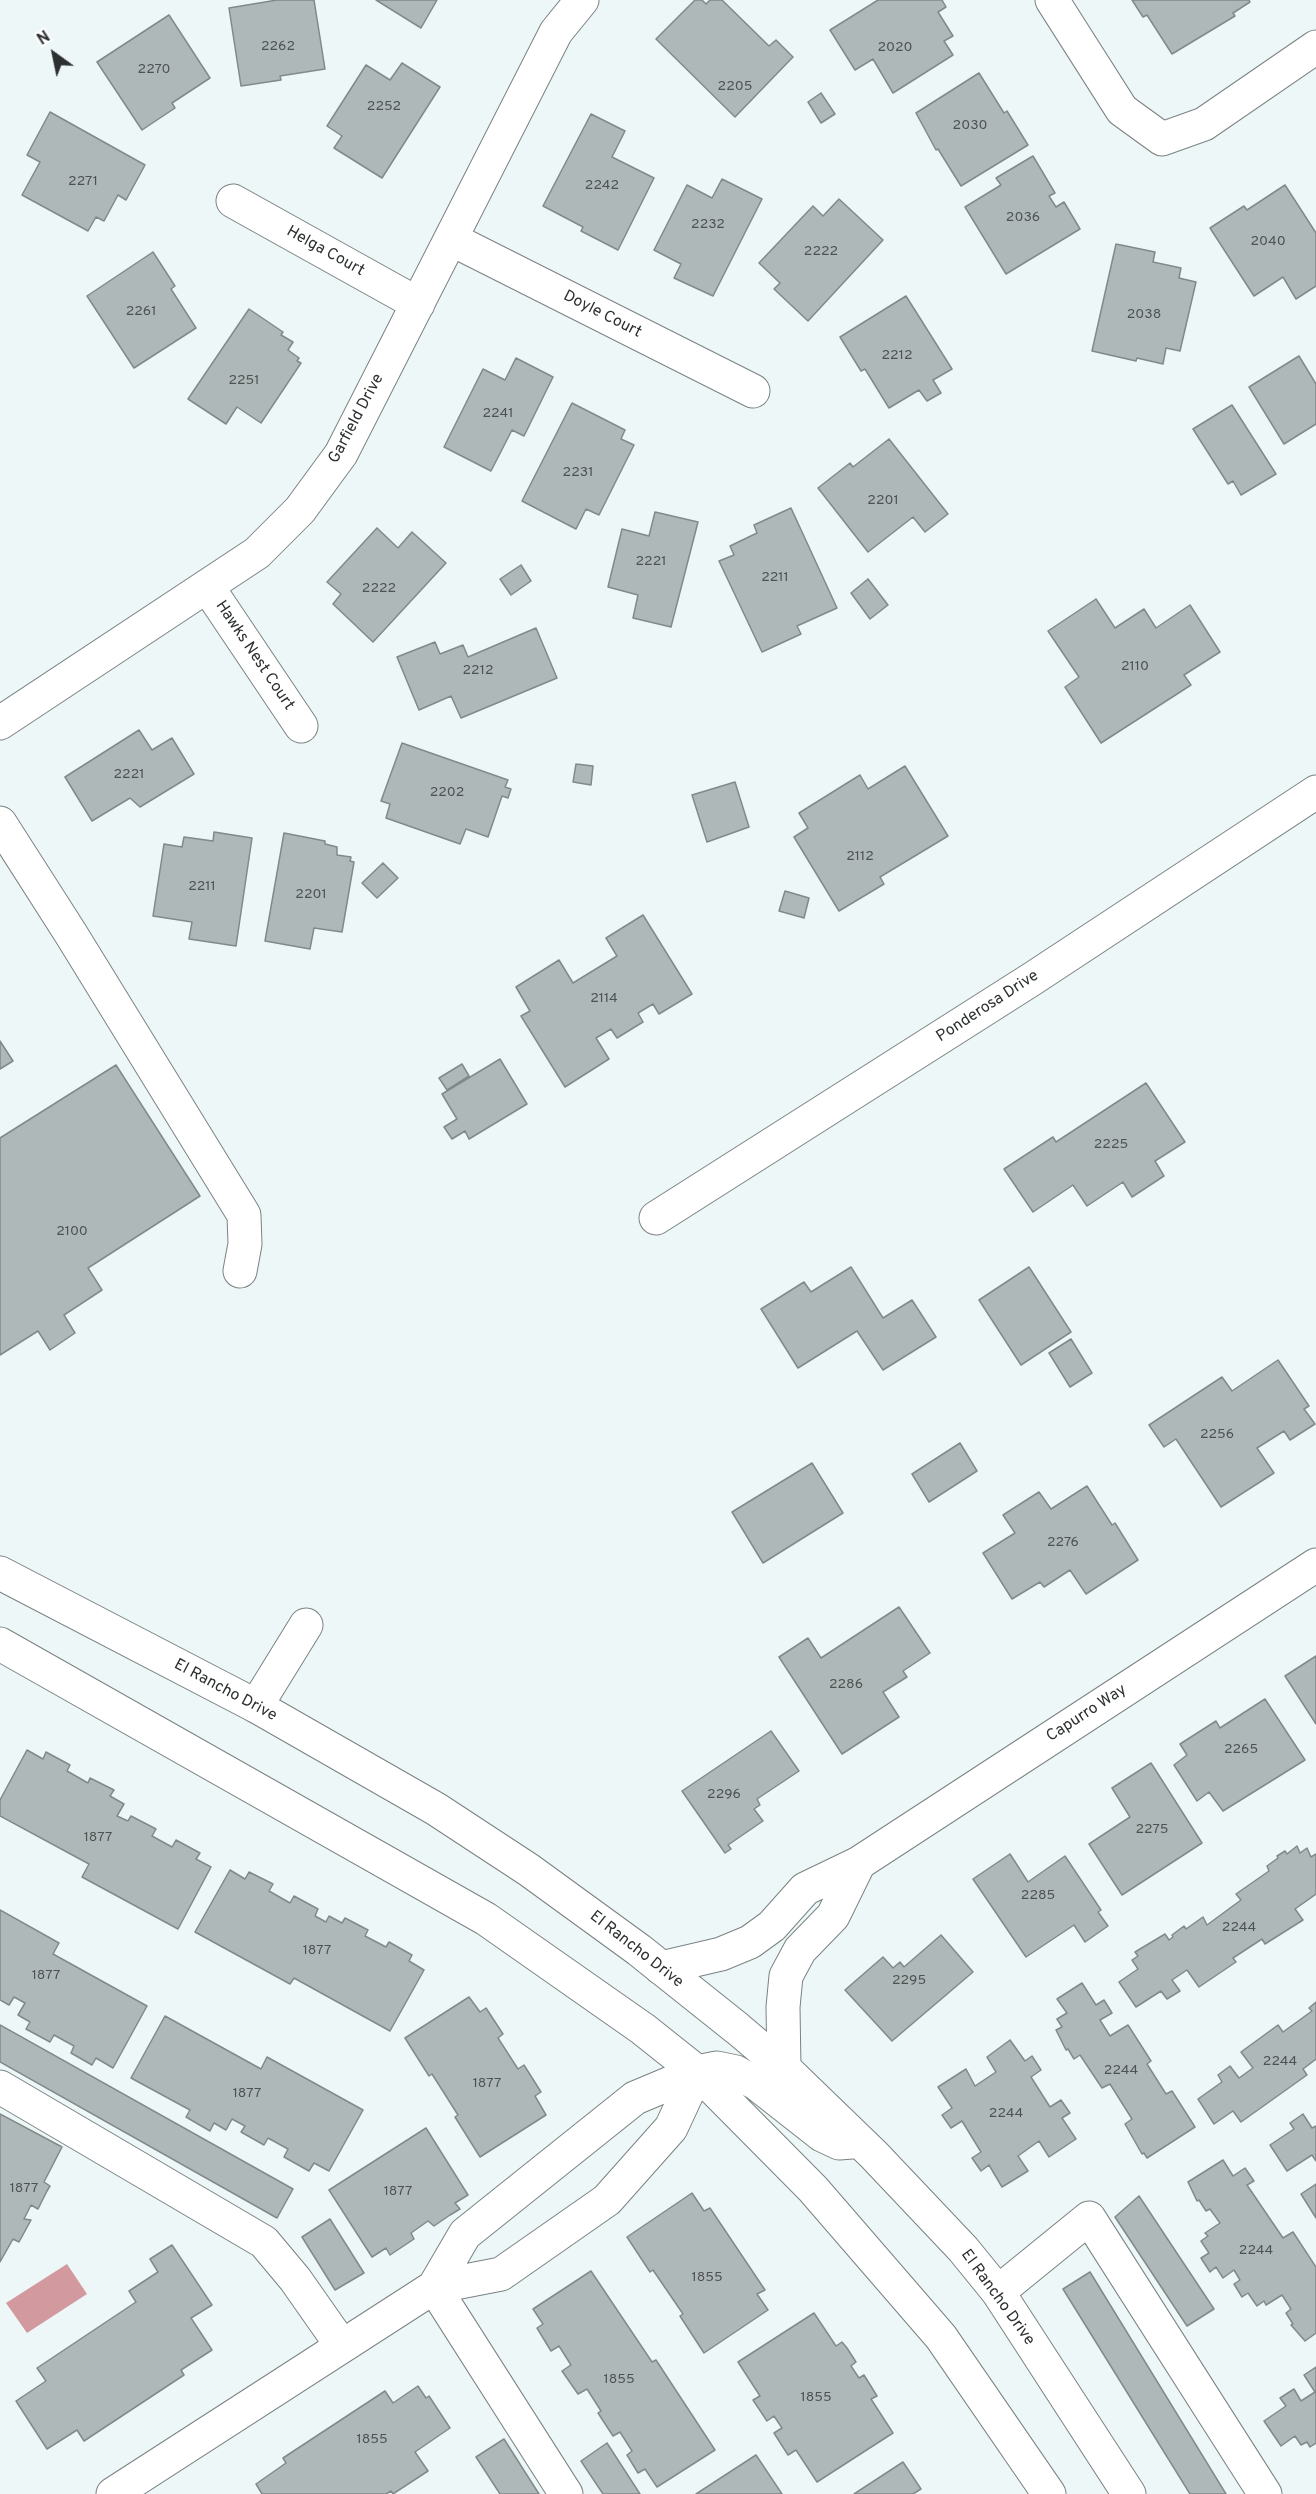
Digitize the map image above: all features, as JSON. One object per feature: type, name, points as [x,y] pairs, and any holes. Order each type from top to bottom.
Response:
[{"type":"street","name":"Garfield Drive","points":[[0,723],[257,553],[300,510],[341,454],[556,32],[582,0]]},
{"type":"street","points":[[1052,0],[1122,110],[1162,139],[1204,124],[1316,47]]},
{"type":"street","name":"Helga Court","points":[[233,201],[418,304]]},
{"type":"street","name":"Doyle Court","points":[[451,239],[753,391]]},
{"type":"street","name":"Hawks Nest Court","points":[[207,586],[301,726]]},
{"type":"street","name":"Ponderosa Drive","points":[[657,1218],[1032,979],[1316,792]]},
{"type":"street","points":[[0,823],[244,1215],[245,1244],[240,1271]]},
{"type":"street","name":"Capurro Way","points":[[661,1968],[721,1954],[750,1942],[772,1926],[805,1889],[859,1863],[1316,1565]]},
{"type":"street","name":"El Rancho Drive","points":[[0,1573],[256,1706],[436,1809],[529,1870],[639,1950],[784,2068],[860,2142],[963,2249],[998,2292],[1129,2494]]},
{"type":"street","points":[[256,1706],[306,1625]]},
{"type":"street","points":[[0,1644],[486,1919],[643,2029],[697,2072],[813,2189],[941,2337],[1049,2494]]},
{"type":"street","name":"Capurro Way","points":[[784,2068],[783,2007],[786,1976],[800,1950],[832,1916],[859,1863]]},
{"type":"street","points":[[434,2287],[465,2234],[635,2098],[697,2072],[717,2068],[736,2072],[757,2084],[822,2135],[839,2143],[860,2142]]},
{"type":"street","points":[[113,2494],[434,2287],[501,2274],[607,2200],[671,2128],[697,2072]]},
{"type":"street","points":[[0,2087],[264,2242],[295,2279],[342,2346]]},
{"type":"street","points":[[998,2292],[1089,2218],[1265,2494]]},
{"type":"street","points":[[434,2287],[566,2494]]},
{"type":"shaded area","points":[[67,2264],[87,2294],[27,2333],[6,2303]]},
{"type":"building","points":[[277,0],[314,0],[325,69],[280,76],[281,80],[241,86],[229,8]]},
{"type":"building","points":[[376,0],[437,0],[421,28]]},
{"type":"building","points":[[695,0],[702,0],[706,4],[710,0],[722,0],[769,46],[776,40],[793,57],[735,117],[656,39]]},
{"type":"building","points":[[878,0],[942,0],[946,7],[938,12],[953,36],[944,41],[953,55],[893,93],[873,59],[855,70],[830,30]]},
{"type":"building","points":[[1132,0],[1249,0],[1250,2],[1233,13],[1235,16],[1172,54],[1147,15],[1143,17]]},
{"type":"building","points":[[169,15],[210,78],[172,103],[175,108],[142,130],[97,62]]},
{"type":"building","points":[[402,63],[440,87],[382,178],[334,148],[342,136],[327,126],[366,65],[390,80]]},
{"type":"building","points":[[979,73],[1004,113],[1007,111],[1028,145],[961,186],[938,149],[936,150],[916,113]]},
{"type":"building","points":[[821,93],[835,114],[821,123],[808,102]]},
{"type":"building","points":[[50,112],[145,165],[126,200],[118,195],[104,221],[96,217],[88,231],[22,195],[40,162],[27,155]]},
{"type":"building","points":[[591,114],[625,131],[612,157],[654,178],[618,250],[581,231],[583,227],[543,206]]},
{"type":"building","points":[[1033,156],[1055,193],[1049,196],[1056,207],[1064,202],[1080,229],[1006,274],[965,207],[1001,185],[996,178]]},
{"type":"building","points":[[722,179],[762,199],[713,296],[674,278],[681,264],[654,250],[687,185],[712,198]]},
{"type":"building","points":[[1285,185],[1316,233],[1316,286],[1296,299],[1283,277],[1254,296],[1210,228],[1244,206],[1247,210]]},
{"type":"building","points":[[839,199],[883,240],[808,321],[774,289],[780,283],[759,263],[813,206],[823,216]]},
{"type":"building","points":[[1116,244],[1155,252],[1153,262],[1181,268],[1179,278],[1196,282],[1180,351],[1166,348],[1163,364],[1137,358],[1136,361],[1092,351]]},
{"type":"building","points":[[153,252],[175,286],[171,289],[196,328],[134,368],[87,296]]},
{"type":"building","points":[[906,296],[952,369],[933,380],[941,393],[927,401],[919,390],[889,408],[865,369],[861,371],[840,337]]},
{"type":"building","points":[[249,309],[283,332],[281,335],[293,342],[288,350],[299,358],[297,361],[301,363],[261,423],[237,407],[226,424],[188,399]]},
{"type":"building","points":[[1299,356],[1316,384],[1316,424],[1284,444],[1249,387]]},
{"type":"building","points":[[516,358],[553,377],[524,436],[512,430],[491,471],[444,447],[483,369],[505,380]]},
{"type":"building","points":[[572,403],[625,430],[621,439],[634,445],[599,515],[586,509],[576,529],[522,501]]},
{"type":"building","points":[[1232,405],[1276,474],[1241,495],[1233,481],[1228,484],[1193,429]]},
{"type":"building","points":[[889,439],[948,514],[925,532],[913,517],[868,552],[818,488],[850,463],[853,467]]},
{"type":"building","points":[[791,508],[837,608],[797,626],[801,634],[762,652],[719,561],[734,555],[730,546],[757,533],[754,525]]},
{"type":"building","points":[[655,512],[698,522],[671,627],[633,618],[638,595],[608,587],[622,529],[649,536]]},
{"type":"building","points":[[377,528],[398,548],[412,532],[446,563],[373,642],[333,604],[341,594],[327,582]]},
{"type":"building","points":[[521,565],[531,581],[511,595],[500,579]]},
{"type":"building","points":[[868,579],[888,605],[870,619],[851,593]]},
{"type":"building","points":[[1096,599],[1115,628],[1144,609],[1156,628],[1190,605],[1220,652],[1184,675],[1191,685],[1101,743],[1065,687],[1079,677],[1048,631]]},
{"type":"building","points":[[536,628],[557,678],[461,718],[451,696],[419,710],[397,657],[435,642],[440,654],[463,645],[468,657]]},
{"type":"building","points":[[139,730],[152,750],[172,738],[194,774],[140,807],[130,798],[92,821],[65,777]]},
{"type":"building","points":[[402,743],[508,780],[505,787],[511,789],[508,798],[502,796],[488,837],[466,829],[460,844],[386,818],[390,804],[381,801]]},
{"type":"building","points":[[576,764],[593,766],[591,785],[573,782]]},
{"type":"building","points":[[905,766],[948,836],[880,877],[884,884],[839,911],[794,837],[808,828],[799,813],[860,775],[868,789]]},
{"type":"building","points":[[735,782],[749,827],[707,842],[692,795]]},
{"type":"building","points":[[214,832],[252,838],[236,946],[189,939],[192,922],[153,916],[164,844],[182,847],[184,837],[213,841]]},
{"type":"building","points":[[284,833],[325,841],[325,844],[337,847],[337,855],[351,857],[350,861],[354,862],[342,932],[314,928],[310,949],[265,941]]},
{"type":"building","points":[[383,863],[398,878],[377,898],[362,883]]},
{"type":"building","points":[[785,891],[809,898],[804,918],[779,911]]},
{"type":"building","points":[[643,915],[692,994],[659,1014],[653,1004],[638,1013],[643,1022],[617,1038],[611,1029],[596,1038],[609,1059],[565,1087],[521,1016],[530,1011],[516,987],[559,960],[573,983],[617,956],[606,938]]},
{"type":"building","points":[[0,1041],[13,1061],[0,1069]]},
{"type":"building","points":[[500,1059],[527,1104],[469,1139],[465,1131],[452,1139],[444,1127],[457,1119],[442,1094]]},
{"type":"building","points":[[462,1064],[469,1076],[447,1090],[439,1078]]},
{"type":"building","points":[[116,1065],[200,1196],[88,1268],[102,1290],[64,1315],[75,1333],[50,1350],[38,1331],[0,1355],[0,1138]]},
{"type":"building","points":[[1146,1083],[1185,1142],[1155,1161],[1164,1176],[1132,1197],[1123,1182],[1087,1206],[1073,1185],[1033,1212],[1004,1169],[1053,1137],[1056,1142]]},
{"type":"building","points":[[851,1267],[883,1318],[912,1300],[936,1337],[883,1370],[857,1331],[798,1368],[761,1309],[804,1282],[811,1292]]},
{"type":"building","points":[[1029,1267],[1071,1332],[1021,1365],[979,1300]]},
{"type":"building","points":[[1071,1339],[1092,1373],[1070,1387],[1049,1353]]},
{"type":"building","points":[[1278,1360],[1309,1406],[1304,1409],[1315,1424],[1290,1440],[1284,1431],[1257,1448],[1274,1473],[1221,1507],[1176,1439],[1164,1447],[1149,1425],[1222,1377],[1232,1391]]},
{"type":"building","points":[[960,1443],[977,1471],[929,1502],[912,1474]]},
{"type":"building","points":[[812,1463],[843,1513],[763,1563],[732,1512]]},
{"type":"building","points":[[1087,1486],[1112,1525],[1115,1523],[1138,1560],[1086,1594],[1070,1570],[1044,1587],[1040,1582],[1012,1599],[983,1553],[1015,1533],[1003,1515],[1039,1492],[1051,1509]]},
{"type":"building","points":[[899,1607],[930,1653],[903,1671],[907,1677],[883,1692],[899,1717],[842,1754],[779,1657],[808,1638],[821,1658]]},
{"type":"building","points":[[1316,1656],[1316,1724],[1285,1676]]},
{"type":"building","points":[[1265,1699],[1305,1760],[1223,1811],[1209,1792],[1197,1801],[1174,1765],[1187,1755],[1180,1744],[1216,1721],[1220,1728]]},
{"type":"building","points":[[771,1731],[799,1771],[757,1799],[760,1805],[754,1809],[763,1821],[728,1845],[731,1849],[725,1853],[682,1791]]},
{"type":"building","points":[[27,1750],[43,1759],[46,1752],[70,1765],[67,1771],[88,1783],[90,1778],[114,1790],[110,1796],[124,1804],[117,1816],[128,1821],[131,1816],[156,1829],[152,1836],[172,1847],[176,1840],[200,1853],[196,1859],[211,1867],[178,1929],[82,1877],[89,1864],[0,1816],[0,1800]]},
{"type":"building","points":[[1151,1763],[1202,1843],[1122,1895],[1089,1844],[1130,1817],[1112,1788]]},
{"type":"building","points":[[1297,1846],[1300,1853],[1307,1848],[1311,1857],[1316,1854],[1316,1894],[1295,1909],[1303,1920],[1265,1944],[1262,1939],[1233,1958],[1236,1962],[1199,1987],[1187,1970],[1172,1980],[1180,1991],[1167,1999],[1161,1991],[1136,2007],[1119,1982],[1138,1969],[1132,1960],[1138,1956],[1135,1952],[1165,1934],[1169,1940],[1184,1926],[1186,1929],[1203,1917],[1207,1925],[1241,1900],[1236,1894],[1269,1871],[1267,1866],[1278,1858],[1277,1856],[1285,1851],[1287,1854]]},
{"type":"building","points":[[1010,1854],[1028,1882],[1065,1856],[1101,1910],[1098,1912],[1108,1926],[1085,1942],[1074,1925],[1026,1957],[973,1879]]},
{"type":"building","points":[[230,1870],[245,1879],[249,1872],[273,1884],[269,1891],[290,1903],[294,1896],[318,1909],[315,1916],[326,1922],[329,1916],[342,1923],[345,1918],[368,1930],[365,1936],[386,1947],[389,1942],[412,1955],[409,1961],[424,1970],[390,2031],[294,1978],[290,1984],[195,1932]]},
{"type":"building","points":[[0,1910],[59,1943],[53,1954],[147,2006],[113,2068],[96,2058],[92,2065],[71,2053],[74,2046],[54,2035],[50,2042],[26,2029],[30,2022],[18,2015],[25,2003],[14,1997],[9,2005],[0,2000]]},
{"type":"building","points":[[941,1935],[973,1972],[892,2041],[845,1990],[883,1957],[893,1968],[900,1962],[904,1967]]},
{"type":"building","points":[[1082,1983],[1096,2005],[1104,2000],[1112,2013],[1100,2020],[1110,2036],[1128,2025],[1151,2061],[1147,2064],[1166,2094],[1172,2091],[1195,2127],[1147,2158],[1144,2153],[1142,2154],[1125,2124],[1132,2119],[1110,2084],[1102,2088],[1080,2055],[1074,2059],[1068,2049],[1066,2050],[1056,2030],[1062,2027],[1057,2019],[1067,2013],[1057,1999]]},
{"type":"building","points":[[469,1997],[480,2012],[486,2008],[503,2034],[498,2038],[518,2069],[524,2065],[541,2092],[535,2096],[546,2115],[480,2157],[455,2117],[458,2115],[432,2074],[429,2076],[405,2038]]},
{"type":"building","points":[[1316,2002],[1316,2059],[1303,2069],[1307,2075],[1241,2122],[1233,2111],[1214,2124],[1198,2099],[1222,2082],[1218,2075],[1230,2066],[1239,2078],[1253,2068],[1241,2052],[1278,2025],[1283,2032],[1312,2011],[1309,2008]]},
{"type":"building","points":[[165,2016],[261,2069],[267,2057],[363,2110],[329,2171],[314,2163],[309,2171],[284,2157],[288,2149],[268,2138],[264,2145],[241,2132],[245,2126],[232,2119],[226,2130],[214,2123],[210,2131],[186,2117],[190,2110],[131,2078]]},
{"type":"building","points":[[0,2025],[293,2189],[277,2218],[0,2062]]},
{"type":"building","points":[[1010,2040],[1025,2061],[1032,2056],[1041,2070],[1031,2077],[1050,2107],[1061,2100],[1070,2113],[1062,2118],[1076,2139],[1049,2157],[1039,2141],[1018,2156],[1028,2171],[1002,2187],[989,2165],[981,2171],[972,2158],[981,2152],[962,2121],[951,2128],[942,2115],[952,2108],[938,2087],[966,2069],[975,2086],[996,2072],[987,2057]]},
{"type":"building","points":[[0,2114],[62,2147],[44,2182],[50,2186],[38,2209],[31,2205],[24,2219],[31,2220],[19,2242],[13,2239],[0,2262]]},
{"type":"building","points":[[1303,2114],[1312,2128],[1316,2126],[1316,2161],[1312,2155],[1287,2171],[1270,2145],[1294,2129],[1290,2123]]},
{"type":"building","points":[[426,2128],[468,2195],[455,2203],[460,2209],[434,2226],[428,2221],[411,2233],[414,2239],[390,2255],[386,2248],[372,2257],[329,2190]]},
{"type":"building","points":[[1223,2160],[1233,2176],[1245,2168],[1254,2181],[1247,2185],[1283,2238],[1293,2232],[1316,2267],[1316,2333],[1305,2341],[1291,2325],[1293,2324],[1286,2313],[1291,2309],[1282,2295],[1266,2305],[1264,2301],[1257,2306],[1248,2293],[1242,2297],[1234,2284],[1240,2280],[1234,2270],[1223,2278],[1216,2267],[1210,2272],[1201,2258],[1209,2253],[1201,2241],[1208,2236],[1205,2233],[1220,2223],[1210,2209],[1206,2211],[1199,2200],[1197,2201],[1188,2182]]},
{"type":"building","points":[[1316,2184],[1316,2218],[1301,2194]]},
{"type":"building","points":[[692,2193],[704,2211],[710,2208],[765,2290],[757,2294],[768,2310],[704,2353],[680,2316],[683,2314],[653,2270],[650,2272],[627,2237]]},
{"type":"building","points":[[1139,2196],[1214,2309],[1187,2326],[1115,2217]]},
{"type":"building","points":[[330,2219],[364,2273],[335,2290],[302,2237]]},
{"type":"building","points":[[172,2245],[212,2305],[191,2318],[212,2350],[181,2370],[184,2375],[84,2441],[77,2430],[47,2449],[16,2401],[46,2381],[37,2368],[136,2302],[129,2291],[158,2272],[150,2259]]},
{"type":"building","points":[[591,2271],[652,2362],[656,2360],[715,2450],[657,2487],[645,2469],[638,2473],[627,2455],[632,2451],[620,2432],[613,2436],[598,2413],[601,2411],[587,2389],[578,2394],[562,2371],[571,2365],[559,2346],[551,2351],[537,2328],[543,2324],[533,2309]]},
{"type":"building","points":[[1090,2272],[1226,2494],[1190,2494],[1063,2289]]},
{"type":"building","points":[[814,2313],[836,2346],[842,2342],[847,2348],[856,2362],[851,2366],[859,2378],[864,2375],[877,2396],[871,2399],[893,2433],[817,2482],[796,2450],[788,2455],[774,2433],[782,2428],[774,2416],[767,2421],[753,2400],[760,2396],[738,2362]]},
{"type":"building","points":[[1316,2367],[1316,2443],[1310,2447],[1307,2442],[1301,2445],[1295,2436],[1281,2446],[1264,2421],[1286,2406],[1280,2398],[1294,2389],[1301,2401],[1315,2392],[1304,2375]]},
{"type":"building","points":[[418,2386],[426,2398],[429,2396],[450,2428],[415,2452],[428,2471],[393,2494],[391,2491],[386,2494],[262,2494],[256,2484],[286,2463],[283,2458],[385,2391],[393,2403]]},
{"type":"building","points":[[504,2439],[539,2494],[500,2494],[476,2457]]},
{"type":"building","points":[[607,2443],[640,2494],[603,2494],[581,2461]]},
{"type":"building","points":[[756,2455],[782,2494],[696,2494]]},
{"type":"building","points":[[903,2462],[921,2489],[913,2494],[854,2494]]}]
